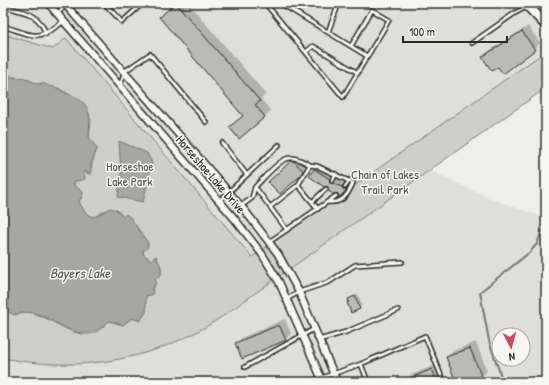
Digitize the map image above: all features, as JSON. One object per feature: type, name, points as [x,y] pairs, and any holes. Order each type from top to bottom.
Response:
[{"type":"street","name":"Horseshoe Lake Drive","points":[[48,3],[219,201],[262,254],[288,299],[323,380]]},
{"type":"street","name":"Horseshoe Lake Drive","points":[[66,4],[241,206],[269,242],[284,263],[299,292],[338,382]]},
{"type":"street","points":[[529,4],[546,25]]},
{"type":"lane","points":[[104,3],[122,22],[143,3]]},
{"type":"lane","points":[[265,3],[344,97],[389,20],[372,10],[350,46]]},
{"type":"lane","points":[[280,3],[367,56]]},
{"type":"lane","points":[[328,32],[339,3]]},
{"type":"lane","points":[[58,13],[66,4]]},
{"type":"lane","points":[[472,43],[529,4]]},
{"type":"lane","points":[[3,6],[38,17],[46,34]]},
{"type":"lane","points":[[3,26],[37,36],[46,34],[64,21]]},
{"type":"lane","points":[[306,52],[313,46],[358,73]]},
{"type":"lane","points":[[120,86],[125,71],[150,54],[206,122]]},
{"type":"lane","points":[[222,143],[247,175]]},
{"type":"lane","points":[[219,201],[279,145]]},
{"type":"lane","points":[[241,206],[252,198],[255,187],[286,159],[298,159],[350,180],[353,183],[351,190],[342,201],[336,203],[328,202]]},
{"type":"lane","points":[[270,207],[298,186],[310,165]]},
{"type":"lane","points":[[332,181],[336,174]]},
{"type":"lane","points":[[345,187],[350,180]]},
{"type":"lane","points":[[298,186],[318,209]]},
{"type":"lane","points":[[255,187],[287,230]]},
{"type":"lane","points":[[312,202],[326,189]]},
{"type":"lane","points":[[269,242],[336,196]]},
{"type":"lane","points":[[288,299],[299,292],[329,282],[355,265],[402,262]]},
{"type":"lane","points":[[319,340],[346,332],[398,310]]},
{"type":"lane","points":[[245,367],[314,329]]},
{"type":"lane","points":[[310,382],[323,380],[425,336],[445,382]]},
{"type":"lane","points":[[361,364],[368,382]]},
{"type":"shaded area","points":[[3,3],[546,3],[546,51],[252,257],[66,38],[53,49],[3,34]]},
{"type":"shaded area","points":[[429,170],[489,198],[546,218],[546,382],[3,382],[3,358],[46,364],[89,363],[129,357],[180,341],[220,318]]},
{"type":"green space","points":[[3,34],[53,49],[66,38],[252,257],[546,51],[546,88],[220,318],[195,333],[143,354],[116,360],[60,364],[32,362],[3,358],[3,309],[16,315],[24,312],[33,313],[64,328],[84,334],[96,332],[109,321],[120,324],[132,318],[140,321],[146,312],[145,297],[147,295],[151,295],[152,288],[155,287],[155,279],[161,276],[161,267],[156,256],[151,260],[143,254],[143,251],[146,249],[141,234],[133,222],[125,215],[123,217],[117,210],[110,210],[104,211],[97,216],[90,216],[83,209],[79,201],[82,198],[79,190],[74,185],[74,182],[85,177],[83,172],[89,174],[97,149],[89,137],[91,122],[89,113],[67,93],[58,88],[48,87],[42,83],[37,84],[25,78],[12,77],[6,72],[3,72]]},
{"type":"water","name":"Bayers Lake","points":[[3,72],[6,72],[12,77],[24,78],[37,84],[43,83],[58,88],[64,93],[74,96],[80,100],[88,109],[89,137],[97,149],[91,163],[91,174],[84,171],[85,179],[78,181],[76,180],[74,182],[74,185],[83,192],[79,201],[80,204],[88,215],[94,217],[110,208],[117,210],[123,217],[126,214],[130,217],[148,243],[148,247],[143,251],[143,254],[151,260],[156,256],[161,267],[161,276],[155,279],[156,283],[152,288],[153,294],[146,296],[146,312],[140,321],[132,318],[123,325],[109,321],[96,330],[84,333],[72,331],[38,314],[26,312],[14,315],[3,309]]},
{"type":"water","points":[[119,141],[147,153],[152,163],[143,202],[118,197],[121,173]]},
{"type":"building","points":[[176,3],[260,101],[255,105],[265,117],[239,139],[229,127],[243,116],[159,17]]},
{"type":"building","points":[[522,31],[535,50],[503,74],[498,67],[492,71],[482,57]]},
{"type":"building","points":[[291,161],[294,161],[303,171],[299,177],[280,194],[268,182]]},
{"type":"building","points":[[314,169],[330,179],[330,183],[334,183],[341,187],[343,185],[343,189],[346,190],[344,193],[338,198],[338,194],[333,194],[328,191],[328,187],[324,187],[309,176]]},
{"type":"building","points":[[355,296],[360,309],[351,313],[347,302],[349,302],[348,299]]},
{"type":"building","points":[[279,325],[286,340],[242,359],[235,343]]},
{"type":"building","points":[[470,348],[482,378],[471,382],[456,382],[446,357]]},
{"type":"building","points":[[432,369],[437,382],[401,382]]},
{"type":"waterway","points":[[503,382],[489,341],[480,292],[530,252],[537,244],[542,230]]},
{"type":"park label","name":"Horseshoe Lake Park","points":[[130,174]]},
{"type":"park label","name":"Chain of Lakes Trail Park","points":[[385,182]]}]
